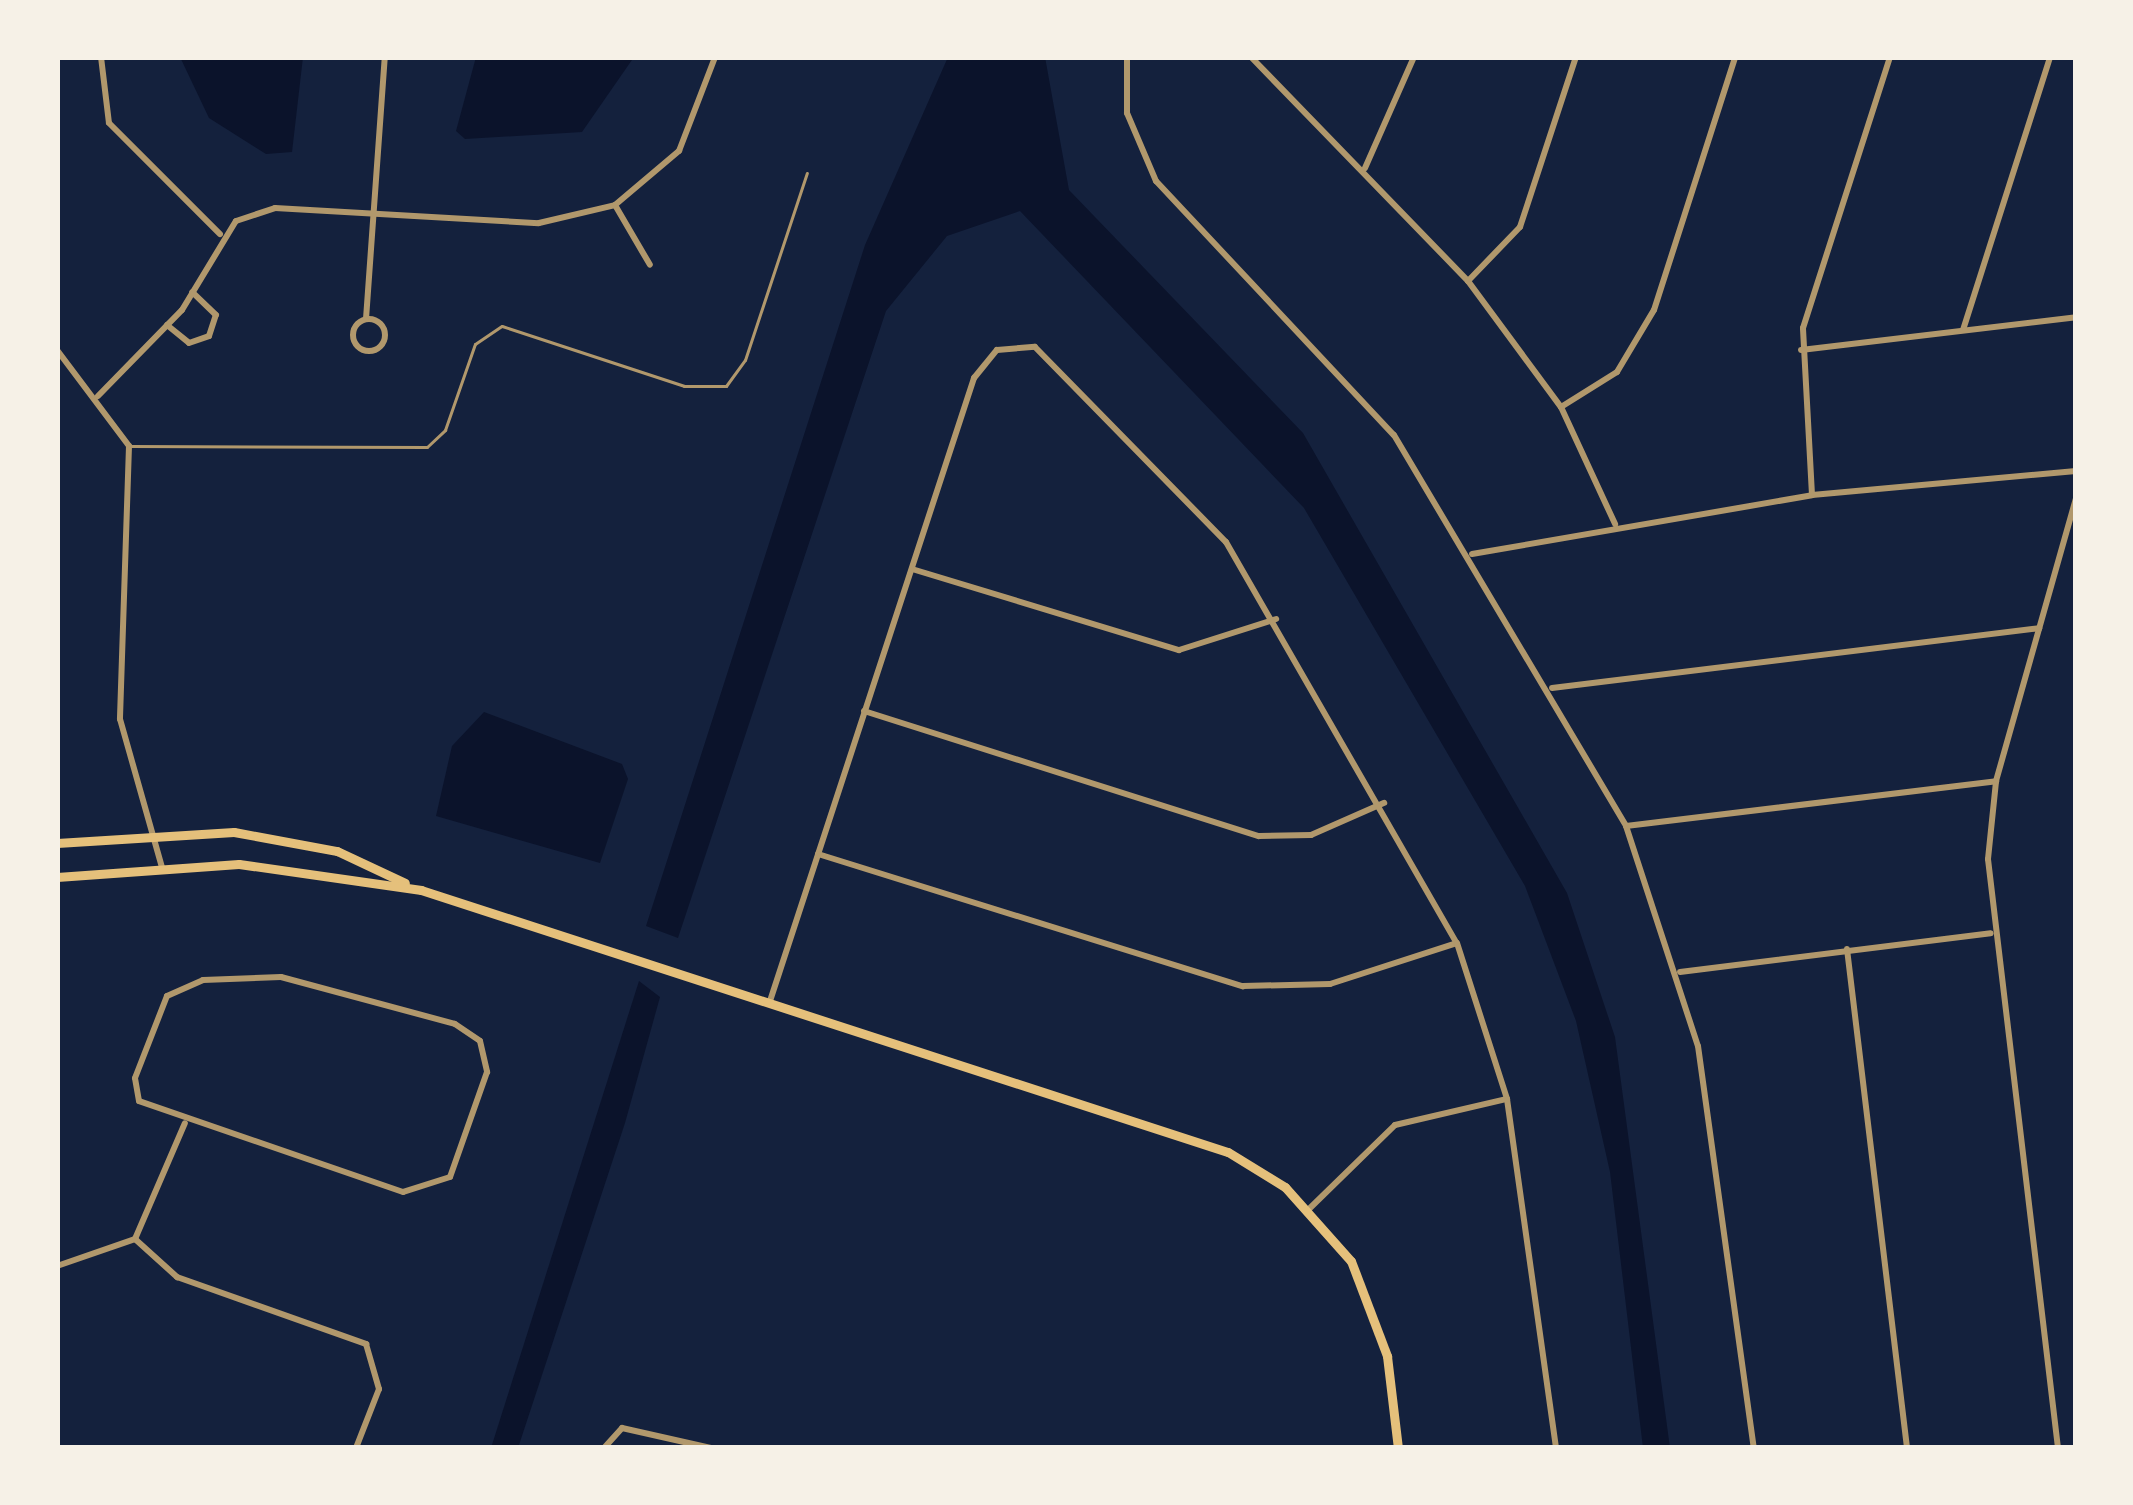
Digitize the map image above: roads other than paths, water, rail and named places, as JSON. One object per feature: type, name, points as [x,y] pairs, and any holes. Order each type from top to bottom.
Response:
[{"type":"main road","points":[[57,843],[153,832],[299,843],[421,890],[1228,1152],[1309,1209],[1376,1316],[1398,1448]]},
{"type":"main road","points":[[57,877],[162,867],[299,868],[421,890]]},
{"type":"street","points":[[100,57],[109,123],[220,235]]},
{"type":"street","points":[[366,319],[386,332],[371,351],[352,334],[366,319],[370,214],[385,57]]},
{"type":"street","points":[[98,396],[167,325],[192,292],[220,235],[275,208],[539,223],[615,205],[679,151],[715,57]]},
{"type":"street","points":[[1126,57],[1127,113],[1156,181],[1394,435],[1552,688],[1626,826],[1680,972],[1754,1448]]},
{"type":"street","points":[[1251,57],[1365,168],[1468,281],[1561,406],[1615,524]]},
{"type":"street","points":[[1365,168],[1414,57]]},
{"type":"street","points":[[1468,281],[1520,227],[1576,57]]},
{"type":"street","points":[[1561,406],[1617,372],[1654,310],[1735,57]]},
{"type":"street","points":[[1812,496],[1801,350],[1890,57]]},
{"type":"street","points":[[1963,330],[2050,57]]},
{"type":"street","points":[[615,205],[650,265]]},
{"type":"street","points":[[167,325],[191,344],[209,336],[216,315],[192,292]]},
{"type":"street","points":[[1801,350],[2076,317]]},
{"type":"street","points":[[770,1001],[974,378],[1010,345],[1046,352],[1190,496],[1276,619],[1384,802],[1457,943],[1507,1099],[1556,1448]]},
{"type":"street","points":[[57,350],[98,396],[129,446],[120,718],[162,867]]},
{"type":"street","points":[[1472,554],[1615,524],[1812,496],[2076,471]]},
{"type":"street","points":[[2058,1448],[1991,933],[1996,782],[2076,499]]},
{"type":"street","points":[[912,569],[1179,650],[1276,619]]},
{"type":"street","points":[[1552,688],[2039,628]]},
{"type":"street","points":[[865,711],[1259,836],[1311,835],[1384,802]]},
{"type":"street","points":[[1626,826],[1996,782]]},
{"type":"street","points":[[818,854],[1244,986],[1330,984],[1457,943]]},
{"type":"street","points":[[1680,972],[1991,933]]},
{"type":"street","points":[[1846,949],[1907,1448]]},
{"type":"street","points":[[203,980],[344,989],[455,1024],[485,1053],[459,1162],[423,1192],[185,1121],[148,1110],[135,1078],[167,996],[203,980]]},
{"type":"street","points":[[1309,1209],[1395,1125],[1507,1099]]},
{"type":"street","points":[[57,1267],[135,1239],[185,1121]]},
{"type":"street","points":[[135,1239],[177,1277],[366,1343],[379,1389],[356,1448]]},
{"type":"street","points":[[604,1448],[622,1428],[711,1448]]},
{"type":"lane","points":[[129,446],[417,450],[439,439],[466,358],[502,326],[684,386],[726,386],[745,360],[807,173]]},
{"type":"water","points":[[180,57],[303,57],[292,152],[266,154],[209,118]]},
{"type":"water","points":[[476,57],[634,57],[582,132],[465,139],[456,131]]},
{"type":"water","points":[[948,57],[1045,57],[1069,190],[1303,433],[1567,893],[1615,1037],[1670,1448],[1643,1448],[1610,1172],[1576,1021],[1525,886],[1304,508],[1020,211],[947,236],[886,311],[678,938],[646,926],[865,245]]},
{"type":"water","points":[[484,712],[622,764],[628,779],[600,863],[436,816],[452,746]]},
{"type":"water","points":[[639,981],[660,997],[625,1123],[518,1448],[491,1448]]}]
